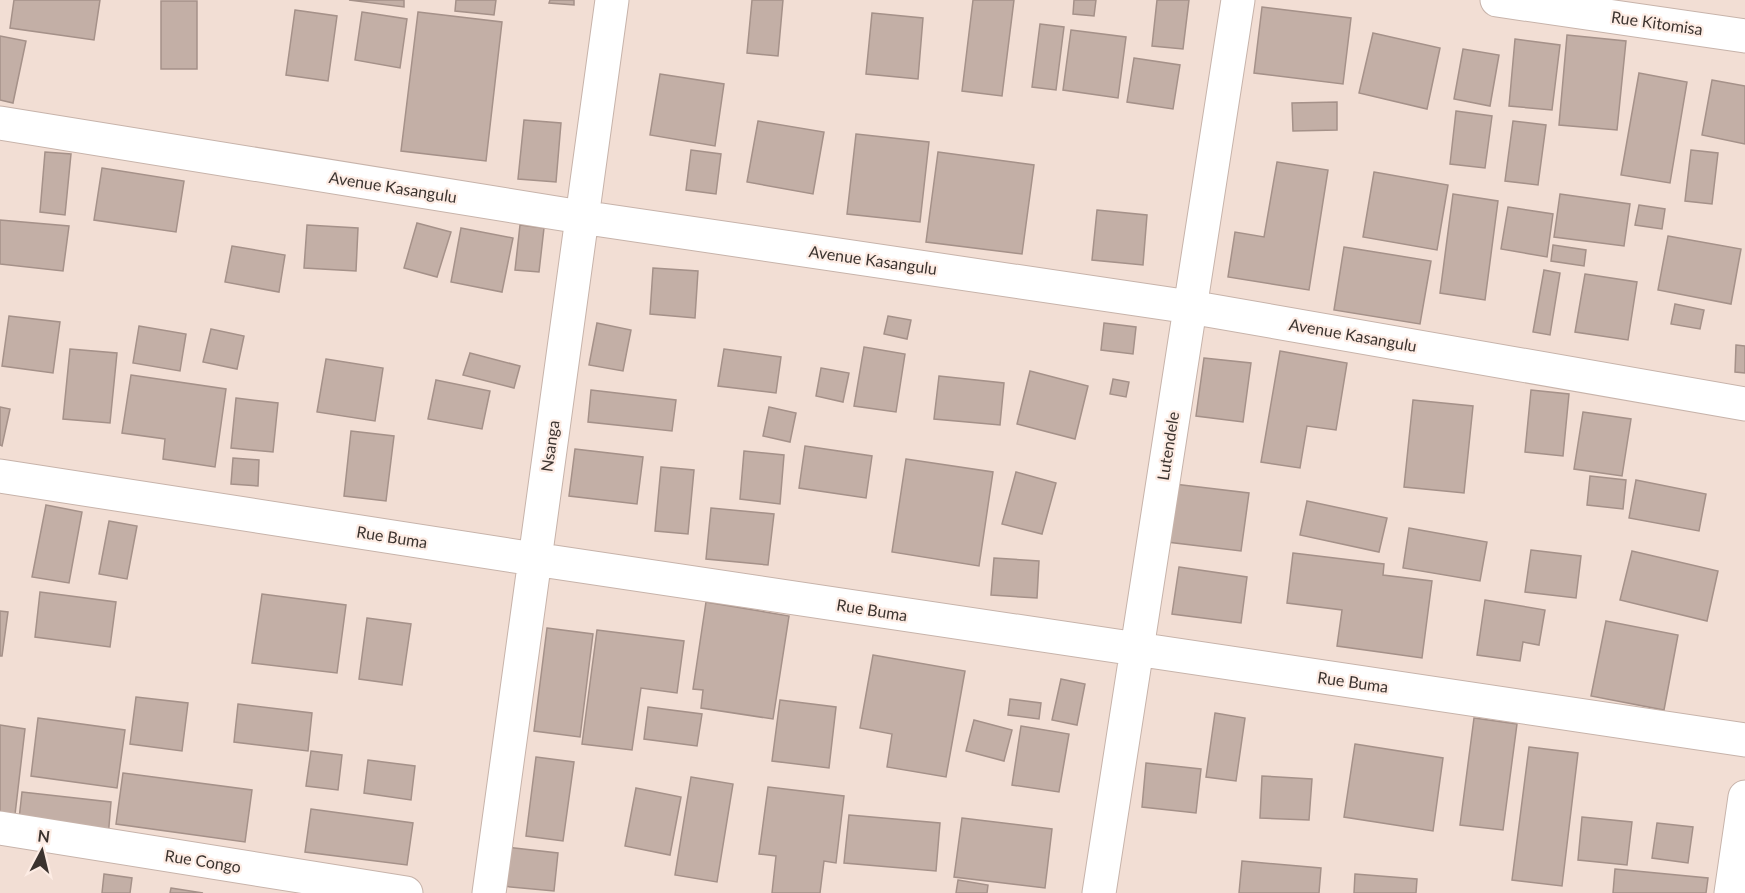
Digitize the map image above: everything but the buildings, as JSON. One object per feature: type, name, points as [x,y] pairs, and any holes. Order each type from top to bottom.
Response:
[{"type":"street","name":"Nsanga","points":[[489,893],[612,0]]},
{"type":"street","name":"Lutendele","points":[[1099,893],[1238,0]]},
{"type":"street","name":"Rue Kitomisa","points":[[1497,0],[1745,36]]},
{"type":"street","name":"Avenue Kasangulu","points":[[0,123],[581,218],[1190,307],[1745,404]]},
{"type":"street","name":"Rue Buma","points":[[0,476],[534,559],[1745,740]]},
{"type":"street","points":[[1731,893],[1745,796]]},
{"type":"street","name":"Rue Congo","points":[[0,828],[406,893]]}]
